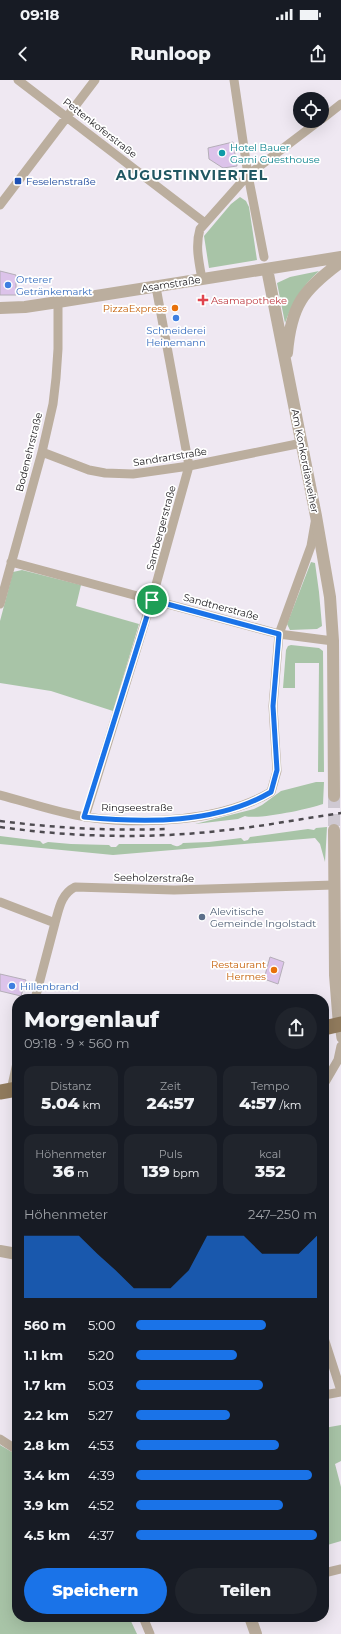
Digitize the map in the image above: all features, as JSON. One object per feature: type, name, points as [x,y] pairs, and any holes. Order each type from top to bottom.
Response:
[{"type":"main road","points":[[329,1028],[340,1029]]},
{"type":"street","name":"Pettenkoferstraße","points":[[18,80],[205,224]]},
{"type":"street","points":[[0,205],[94,80]]},
{"type":"street","points":[[234,80],[248,176],[264,257]]},
{"type":"street","points":[[329,113],[341,104]]},
{"type":"street","points":[[202,279],[197,248],[197,238],[200,230],[248,176],[310,128]]},
{"type":"street","name":"Asamstraße","points":[[0,308],[25,307],[341,257]]},
{"type":"street","points":[[286,368],[290,324],[296,309],[305,294],[316,281],[341,262]]},
{"type":"street","name":"Am Konkordiaweiher","points":[[267,269],[316,516],[311,546],[279,634],[273,706],[277,770],[271,792]]},
{"type":"street","name":"Sambergerstraße","points":[[84,817],[152,600],[189,466],[156,287]]},
{"type":"street","name":"Bodenehrstraße","points":[[0,604],[42,452],[56,378],[58,302]]},
{"type":"street","name":"Sandrartstraße","points":[[42,452],[76,466],[105,473],[133,474],[189,466],[302,444]]},
{"type":"street","points":[[316,516],[330,597],[333,641],[334,796]]},
{"type":"street","name":"Sandtnerstraße","points":[[11,562],[279,634],[333,641]]},
{"type":"street","name":"Ringseestraße","points":[[0,795],[84,817],[158,820],[223,812],[247,804],[271,792]]},
{"type":"street","points":[[334,830],[335,974],[340,1029]]},
{"type":"street","name":"Seeholzerstraße","points":[[36,994],[63,897],[68,890],[74,887],[191,890],[334,885]]},
{"type":"street","points":[[0,902],[55,923]]},
{"type":"street","points":[[329,1075],[338,1060],[341,1046]]},
{"type":"street","points":[[9,1090],[12,1080]]},
{"type":"street","points":[[0,1251],[12,1253]]},
{"type":"street","points":[[329,1354],[341,1391],[329,1394]]},
{"type":"street","points":[[0,1439],[12,1447]]},
{"type":"street","points":[[329,1572],[341,1569]]},
{"type":"street","points":[[145,1622],[150,1634]]},
{"type":"street","points":[[252,1622],[256,1634]]},
{"type":"green space","points":[[240,197],[246,201],[249,207],[257,260],[209,268],[204,236],[231,204]]},
{"type":"green space","points":[[319,271],[308,282],[299,295],[291,308],[285,323],[277,283],[290,277]]},
{"type":"green space","points":[[311,562],[315,563],[322,626],[317,629],[290,630],[287,624]]},
{"type":"green space","points":[[22,570],[81,585],[76,606],[139,624],[113,711],[51,691],[0,683],[0,621],[13,572]]},
{"type":"green space","points":[[288,646],[319,648],[323,651],[324,772],[318,772],[319,663],[295,663],[295,688],[283,688],[286,650]]},
{"type":"green space","points":[[316,782],[324,782],[323,804],[307,809],[261,817],[245,816],[238,819],[195,824],[254,809],[281,791]]},
{"type":"green space","points":[[327,827],[325,862],[320,844],[315,838],[113,855],[0,844],[0,836],[40,841],[43,844],[48,842],[109,845],[111,847],[116,847],[119,844],[171,844],[177,846],[183,843],[209,842],[241,838],[244,841],[248,840],[250,837],[308,829],[314,830],[316,828]]},
{"type":"green space","points":[[341,1425],[341,1461],[335,1464],[341,1487],[341,1541],[329,1545],[329,1427]]},
{"type":"green space","points":[[0,1445],[12,1452],[12,1622],[131,1622],[137,1634],[0,1634]]},
{"type":"building","name":"Hotel Bauer Garni Guesthouse","points":[[233,142],[237,166],[223,168],[209,159],[208,148]]},
{"type":"building","name":"Orterer Getränkemarkt","points":[[0,271],[16,275],[16,295],[0,295]]},
{"type":"building","name":"Restaurant Hermes","points":[[270,957],[284,962],[278,984],[264,979]]},
{"type":"building","name":"Hillenbrand","points":[[0,974],[26,980],[22,994],[13,994],[0,991]]},
{"type":"tunnel","points":[[334,796],[334,830]]},
{"type":"railway","points":[[0,827],[54,833],[109,836],[191,834],[264,825],[341,813]]},
{"type":"railway","points":[[0,821],[83,828],[125,830],[166,829]]},
{"type":"place","name":"Hotel Bauer Garni Guesthouse","points":[[222,153]]},
{"type":"place","name":"Feselenstraße","points":[[18,181]]},
{"type":"place","name":"Orterer Getränkemarkt","points":[[8,285]]},
{"type":"place","name":"Asamapotheke","points":[[203,300]]},
{"type":"place","name":"PizzaExpress","points":[[175,308]]},
{"type":"place","name":"Schneiderei Heinemann","points":[[176,318]]},
{"type":"place","name":"Alevitische Gemeinde Ingolstadt","points":[[202,917]]},
{"type":"place","name":"Restaurant Hermes","points":[[274,970]]},
{"type":"place","name":"Hillenbrand","points":[[12,986]]},
{"type":"district","name":"AUGUSTINVIERTEL","points":[[192,175]]},
{"type":"route","points":[[152,600],[279,634],[273,706],[277,770],[275,781],[271,792],[262,798],[223,812],[158,820],[84,817],[101,767],[152,600]]}]
